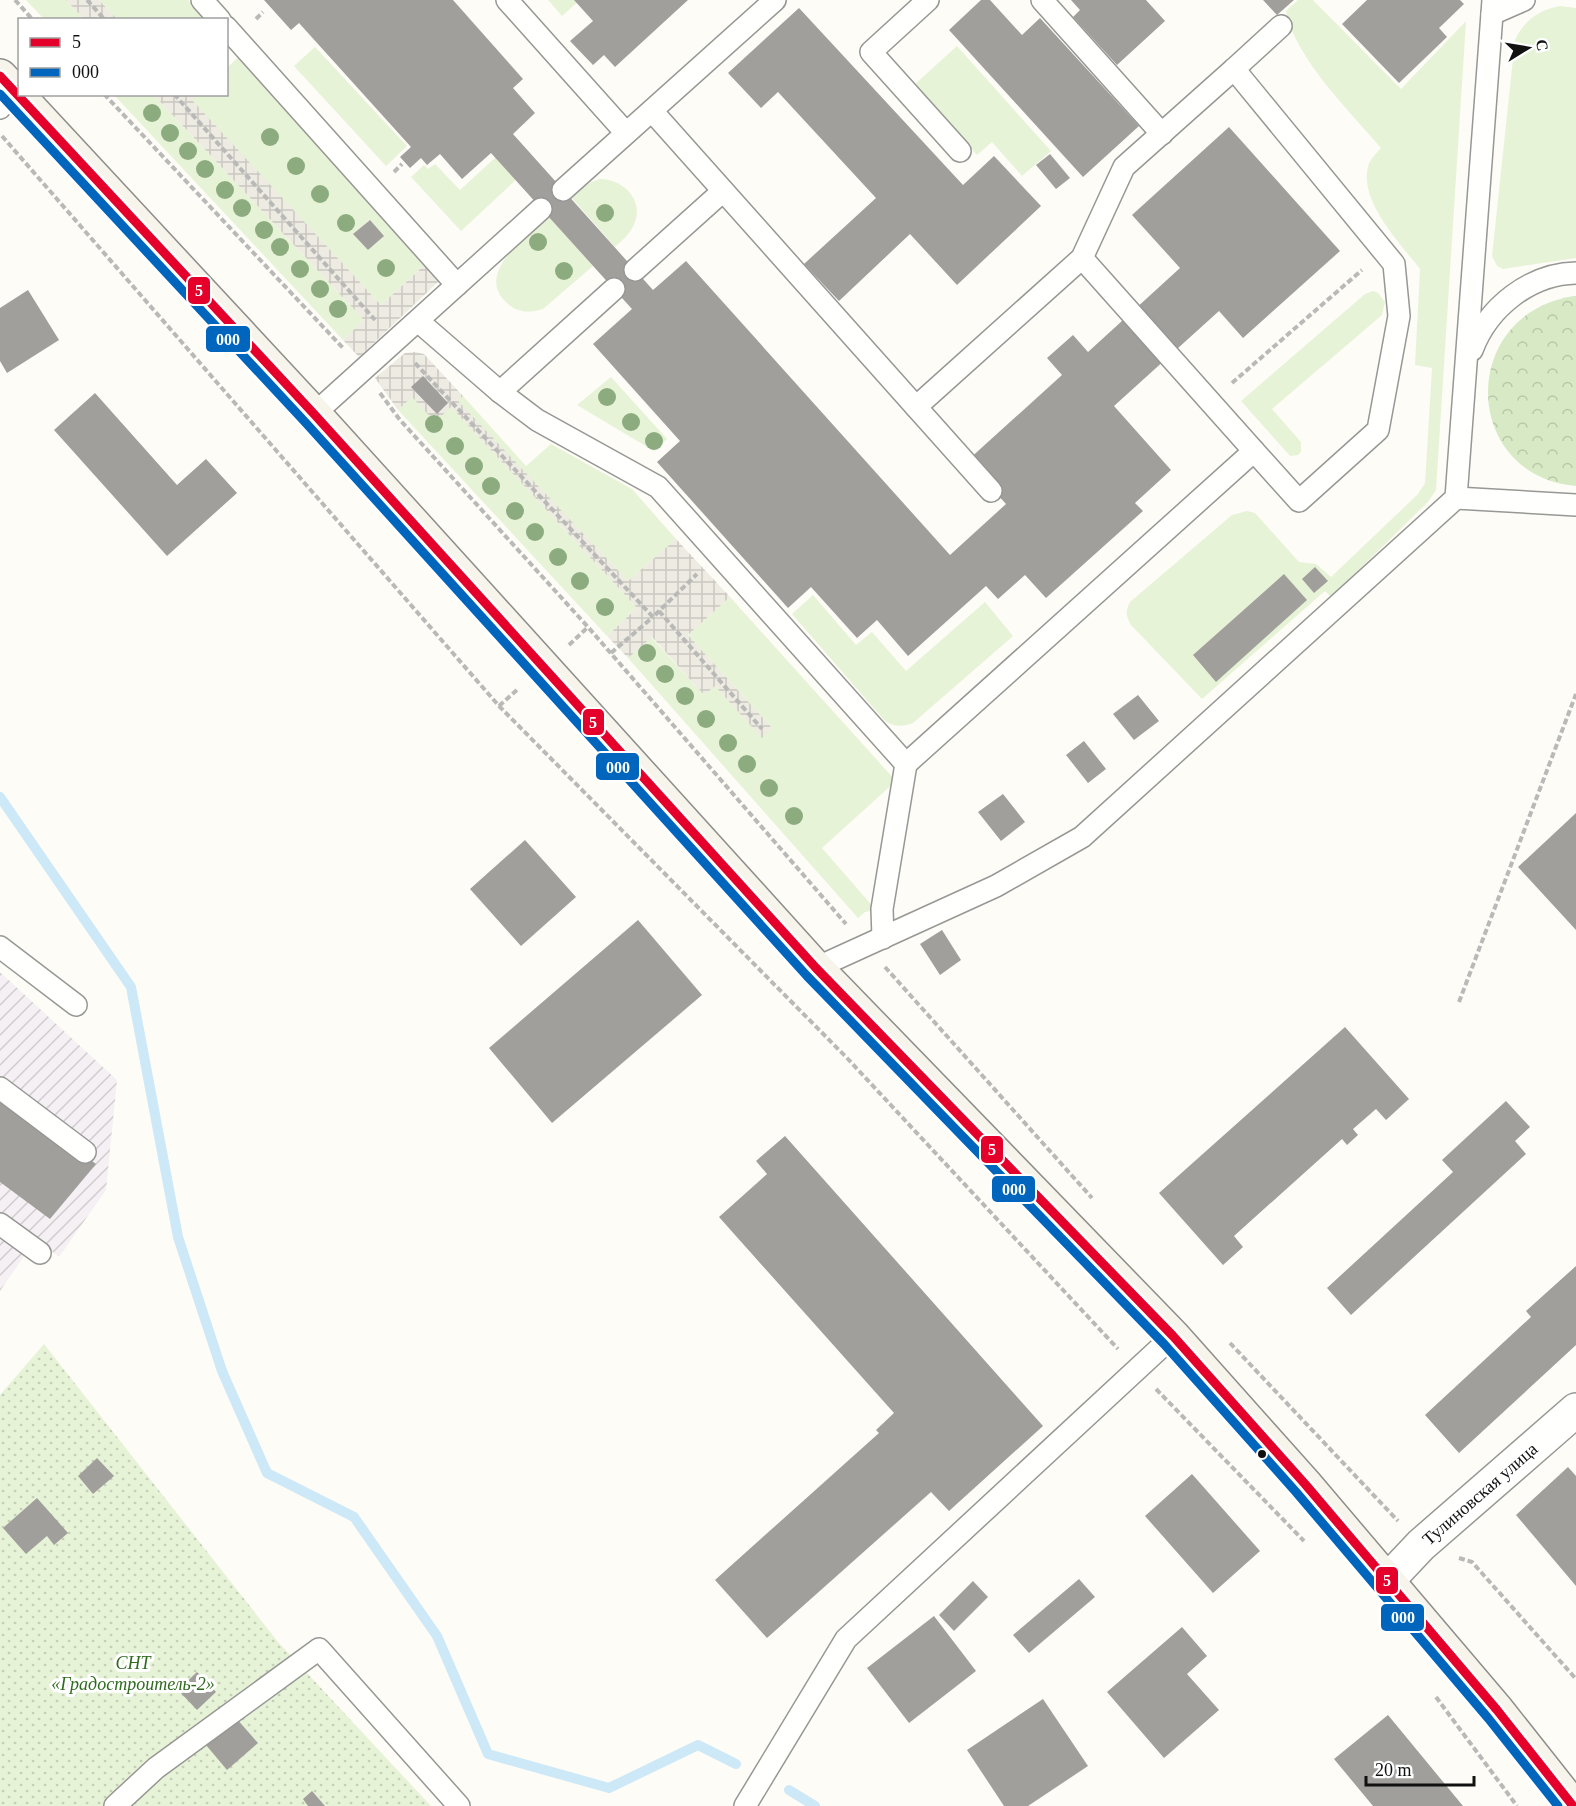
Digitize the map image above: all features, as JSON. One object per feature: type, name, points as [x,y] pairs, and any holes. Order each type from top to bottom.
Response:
[{"type":"main road","points":[[4,92],[314,414],[816,968],[1173,1335],[1305,1484],[1497,1710],[1573,1806]]},
{"type":"street","name":"Тулиновская улица","points":[[1387,1581],[1421,1545],[1576,1410]]},
{"type":"lane","points":[[202,0],[218,18]]},
{"type":"lane","points":[[507,0],[626,133]]},
{"type":"lane","points":[[563,190],[775,0]]},
{"type":"lane","points":[[1042,0],[1162,134]]},
{"type":"lane","points":[[816,968],[996,886],[1082,837],[1456,498],[1492,7],[1524,0]]},
{"type":"lane","points":[[920,2],[871,52],[960,151]]},
{"type":"lane","points":[[916,407],[1082,258],[1124,167],[1281,26]]},
{"type":"lane","points":[[228,29],[457,285]]},
{"type":"lane","points":[[1082,258],[1299,501],[1378,430],[1399,316],[1394,264],[1234,69]]},
{"type":"lane","points":[[652,111],[992,492]]},
{"type":"lane","points":[[636,270],[723,191]]},
{"type":"lane","points":[[314,414],[542,209]]},
{"type":"lane","points":[[1466,377],[1473,346],[1483,327],[1496,310],[1521,289],[1540,280],[1561,274],[1576,273]]},
{"type":"lane","points":[[500,392],[614,290]]},
{"type":"lane","points":[[418,321],[500,392],[537,420],[658,487],[906,764]]},
{"type":"lane","points":[[874,942],[882,909],[906,764],[1254,451]]},
{"type":"lane","points":[[1456,498],[1576,506]]},
{"type":"lane","points":[[0,947],[76,1005]]},
{"type":"lane","points":[[0,1088],[85,1152]]},
{"type":"lane","points":[[0,1224],[40,1252]]},
{"type":"lane","points":[[745,1806],[846,1639],[1173,1335]]},
{"type":"lane","points":[[115,1806],[156,1768],[319,1649],[459,1806]]},
{"type":"path","points":[[15,0],[31,18]]},
{"type":"path","points":[[87,0],[103,18]]},
{"type":"path","points":[[106,96],[363,370],[400,420],[874,942],[1099,1205]]},
{"type":"path","points":[[176,96],[377,322]]},
{"type":"path","points":[[0,133],[499,706],[847,1058],[1137,1369],[1308,1545]]},
{"type":"path","points":[[1211,402],[1384,251]]},
{"type":"path","points":[[412,360],[653,616]]},
{"type":"path","points":[[611,653],[718,554]]},
{"type":"path","points":[[659,610],[762,729]]},
{"type":"path","points":[[1459,1002],[1576,694]]},
{"type":"path","points":[[1229,1342],[1421,1545],[1472,1562],[1576,1679]]},
{"type":"path","points":[[1436,1696],[1517,1806]]},
{"type":"shaded area","points":[[66,0],[99,0],[116,18],[83,18]]},
{"type":"shaded area","points":[[155,96],[196,96],[192,100],[381,305],[429,261],[440,278],[439,281],[359,357],[343,340],[364,320]]},
{"type":"shaded area","points":[[405,353],[424,354],[463,396],[458,401],[628,581],[676,539],[730,597],[688,635],[772,728],[762,738],[715,686],[704,695],[652,637],[628,658],[607,636],[637,608],[451,407],[435,422],[412,397],[398,410],[375,378]]},
{"type":"shaded area","points":[[0,972],[117,1080],[106,1190],[59,1257],[36,1239],[0,1291]]},
{"type":"green space","points":[[26,0],[66,0],[83,18],[43,18]]},
{"type":"green space","points":[[99,0],[188,0],[205,18],[116,18]]},
{"type":"green space","points":[[548,0],[580,0],[562,16]]},
{"type":"green space","points":[[1298,0],[1313,0],[1401,89],[1466,21],[1436,490],[1428,502],[1331,597],[1325,591],[1202,699],[1131,625],[1127,614],[1130,602],[1232,515],[1247,511],[1255,513],[1299,562],[1316,564],[1331,577],[1418,494],[1425,483],[1432,368],[1415,365],[1420,269],[1384,222],[1370,194],[1367,180],[1368,167],[1371,159],[1381,148],[1325,84],[1301,48],[1292,29],[1286,11]]},
{"type":"green space","points":[[1560,6],[1576,8],[1576,258],[1503,269],[1497,266],[1492,256],[1515,40],[1533,17],[1545,10]]},
{"type":"green space","points":[[957,46],[1051,151],[1022,176],[992,142],[977,155],[914,85]]},
{"type":"green space","points":[[315,47],[407,146],[386,166],[294,66]]},
{"type":"green space","points":[[239,56],[429,261],[381,305],[191,100],[196,96],[228,96],[228,67]],"holes":[[[369,220],[383,236],[368,250],[354,234]]]},
{"type":"green space","points":[[115,96],[155,96],[364,320],[343,340]]},
{"type":"green space","points":[[497,156],[518,178],[461,231],[411,177],[424,165],[428,169],[435,164],[460,190]]},
{"type":"green space","points":[[600,179],[618,183],[632,195],[636,203],[636,221],[628,235],[615,247],[571,197],[591,182]]},
{"type":"green space","points":[[550,217],[593,266],[543,309],[520,311],[508,304],[499,292],[496,280],[507,256]]},
{"type":"green space","points":[[1373,291],[1378,293],[1385,302],[1382,315],[1272,409],[1301,442],[1301,452],[1290,456],[1241,401],[1365,294]]},
{"type":"green space","points":[[1576,296],[1576,486],[1538,476],[1511,455],[1494,426],[1488,394],[1493,361],[1509,332],[1536,309]]},
{"type":"green space","points":[[611,377],[667,439],[654,451],[577,405]]},
{"type":"green space","points":[[412,396],[451,407],[637,608],[607,636],[398,410]]},
{"type":"green space","points":[[463,396],[526,466],[551,444],[632,489],[676,539],[628,581],[457,401]]},
{"type":"green space","points":[[813,595],[856,645],[872,632],[906,671],[985,602],[1013,636],[913,723],[895,725],[885,721],[792,614]]},
{"type":"green space","points":[[730,597],[896,781],[822,848],[876,910],[865,912],[858,918],[628,658],[651,637],[704,695],[714,685],[762,737],[772,728],[688,635]]},
{"type":"green space","name":"СНТ «Градостроитель-2»","points":[[44,1344],[278,1642],[431,1806],[0,1806],[0,1395]]},
{"type":"building","points":[[264,0],[453,0],[523,79],[513,88],[535,113],[513,134],[653,290],[686,261],[950,555],[1006,504],[967,461],[1062,375],[1047,358],[1073,335],[1088,352],[1180,268],[1132,215],[1229,127],[1340,251],[1243,338],[1219,311],[1114,406],[1171,470],[1135,503],[1143,511],[1046,598],[1025,575],[998,599],[986,586],[908,656],[877,620],[857,638],[811,587],[788,608],[657,462],[680,441],[593,344],[632,309],[491,153],[462,179],[440,154],[427,165],[421,158],[410,168],[400,157],[411,147],[299,23],[291,30]]},
{"type":"building","points":[[574,0],[688,0],[615,67],[604,55],[593,65],[570,41],[593,21]]},
{"type":"building","points":[[981,0],[990,0],[1022,35],[1040,18],[1139,126],[1083,177],[949,30]]},
{"type":"building","points":[[1071,0],[1146,0],[1165,21],[1117,65],[1073,17],[1080,10]]},
{"type":"building","points":[[1263,0],[1294,0],[1277,15]]},
{"type":"building","points":[[1367,0],[1460,0],[1464,4],[1439,28],[1447,37],[1399,83],[1342,24]]},
{"type":"building","points":[[799,8],[963,185],[994,156],[1041,206],[957,285],[910,234],[839,301],[804,264],[876,198],[778,92],[761,108],[728,73]]},
{"type":"building","points":[[1050,154],[1070,178],[1056,189],[1036,165]]},
{"type":"building","points":[[370,220],[384,236],[368,250],[353,234]]},
{"type":"building","points":[[28,290],[59,340],[7,373],[0,361],[0,308]]},
{"type":"building","points":[[423,376],[448,403],[437,414],[411,387]]},
{"type":"building","points":[[95,393],[177,485],[206,459],[237,493],[167,556],[54,430]]},
{"type":"building","points":[[1315,567],[1328,581],[1314,593],[1302,579]]},
{"type":"building","points":[[1284,574],[1307,600],[1216,682],[1193,655]]},
{"type":"building","points":[[1138,695],[1159,721],[1134,740],[1113,714]]},
{"type":"building","points":[[1084,741],[1106,769],[1088,783],[1066,755]]},
{"type":"building","points":[[1003,794],[1025,822],[1001,841],[978,812]]},
{"type":"building","points":[[1576,813],[1576,930],[1518,867]]},
{"type":"building","points":[[525,840],[576,897],[521,946],[470,889]]},
{"type":"building","points":[[638,920],[702,995],[552,1123],[489,1048]]},
{"type":"building","points":[[942,930],[961,960],[940,975],[920,944]]},
{"type":"building","points":[[1345,1027],[1409,1099],[1386,1120],[1376,1109],[1353,1129],[1358,1135],[1347,1145],[1342,1139],[1234,1236],[1243,1247],[1223,1265],[1159,1193]]},
{"type":"building","points":[[0,1093],[96,1164],[50,1219],[0,1182]]},
{"type":"building","points":[[1506,1101],[1530,1127],[1515,1141],[1526,1154],[1351,1315],[1327,1288],[1453,1172],[1442,1160]]},
{"type":"building","points":[[785,1136],[1043,1426],[949,1511],[931,1492],[767,1638],[715,1580],[879,1433],[876,1430],[894,1413],[719,1217],[767,1174],[756,1161]]},
{"type":"building","points":[[1576,1266],[1576,1345],[1459,1453],[1425,1415],[1531,1317],[1526,1311]]},
{"type":"building","points":[[97,1458],[114,1476],[93,1494],[78,1476]]},
{"type":"building","points":[[1568,1467],[1576,1476],[1576,1586],[1516,1515]]},
{"type":"building","points":[[1192,1474],[1260,1551],[1213,1593],[1145,1516]]},
{"type":"building","points":[[37,1498],[68,1533],[54,1545],[47,1536],[26,1554],[3,1528]]},
{"type":"building","points":[[1079,1579],[1095,1597],[1029,1653],[1013,1635]]},
{"type":"building","points":[[973,1581],[988,1597],[954,1631],[939,1615]]},
{"type":"building","points":[[934,1616],[976,1671],[909,1723],[867,1668]]},
{"type":"building","points":[[1182,1627],[1207,1656],[1187,1674],[1219,1710],[1164,1758],[1107,1692]]},
{"type":"building","points":[[197,1672],[216,1692],[197,1710],[178,1690]]},
{"type":"building","points":[[1043,1699],[1088,1766],[1028,1806],[1004,1806],[967,1750]]},
{"type":"building","points":[[1388,1715],[1463,1806],[1373,1806],[1334,1759]]},
{"type":"building","points":[[236,1718],[258,1743],[227,1770],[206,1745]]},
{"type":"building","points":[[312,1791],[325,1806],[308,1806],[303,1799]]},
{"type":"waterway","points":[[0,797],[131,987],[178,1237],[222,1371],[267,1473],[354,1517],[437,1636],[488,1754],[609,1788],[698,1745],[736,1764]]},
{"type":"waterway","points":[[789,1790],[815,1806]]},
{"type":"transit line","name":"5","points":[[0,76],[18,95]]},
{"type":"transit line","name":"000","points":[[0,94],[305,422],[807,976],[1164,1344],[1296,1492],[1488,1718],[1558,1806]]},
{"type":"transit line","name":"5","points":[[19,96],[314,414],[816,968],[1173,1336],[1305,1484],[1497,1710],[1573,1806]]}]
